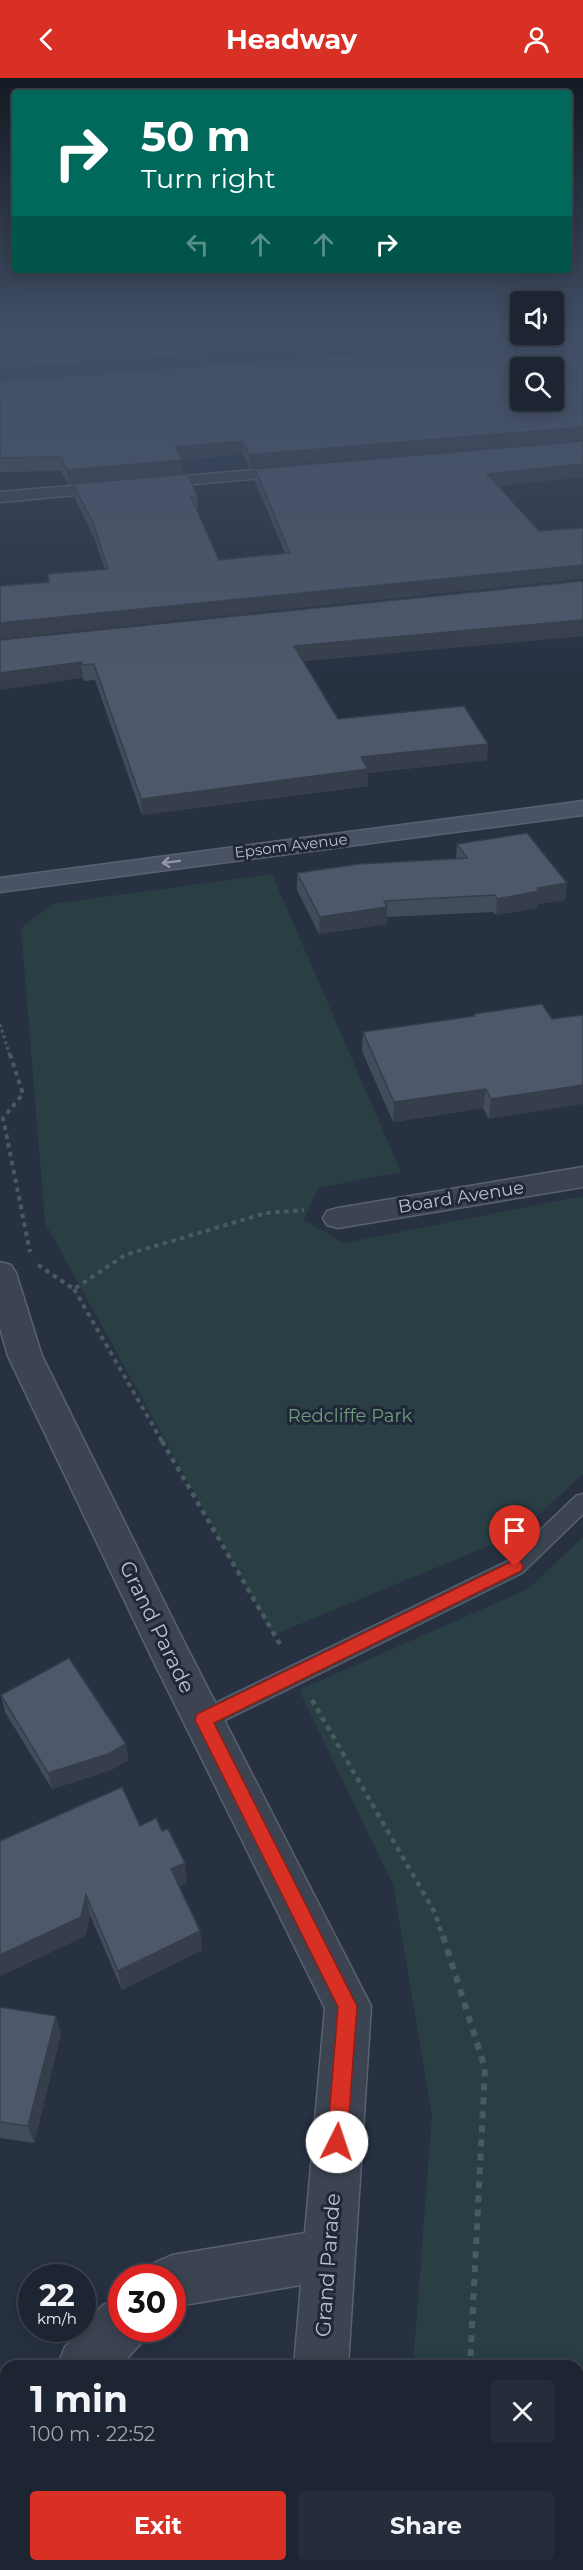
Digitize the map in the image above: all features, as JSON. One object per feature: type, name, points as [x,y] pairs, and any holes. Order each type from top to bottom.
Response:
[{"type":"street","points":[[0,496],[321,469]]},
{"type":"street","name":"Epsom Avenue","points":[[0,863],[41,862],[583,793]]},
{"type":"street","name":"Epsom Avenue","points":[[0,885],[583,808]]},
{"type":"street","name":"Board Avenue","points":[[338,1218],[583,1177]]},
{"type":"street","name":"Grand Parade","points":[[0,1273],[25,1356],[203,1720],[348,2006],[321,2360]]},
{"type":"street","points":[[186,2279],[328,2256]]},
{"type":"street","points":[[89,2360],[108,2339]]},
{"type":"lane","points":[[203,1720],[515,1567],[583,1502]]},
{"type":"path","points":[[0,1024],[23,1094],[3,1118],[32,1262],[74,1289],[279,1642]]},
{"type":"path","points":[[74,1289],[125,1255],[162,1242],[232,1225],[266,1213],[328,1207],[338,1218]]},
{"type":"path","points":[[316,1707],[435,1913],[485,2068],[470,2360]]},
{"type":"green space","name":"Redcliffe Park","points":[[272,874],[401,1172],[318,1188],[304,1220],[344,1243],[583,1196],[583,1474],[518,1534],[273,1635],[45,1223],[21,928],[52,904]]},
{"type":"green space","points":[[583,1537],[583,2360],[413,2360],[432,2115],[393,1885],[299,1690],[528,1589]]},
{"type":"building","points":[[0,446],[184,446],[176,447],[182,460],[67,470],[60,457],[0,458]]},
{"type":"building","points":[[245,446],[353,446],[249,455]]},
{"type":"building","points":[[521,446],[583,446],[583,464],[487,474],[539,531],[583,528],[583,565],[0,623],[0,586],[49,582],[48,574],[108,569],[94,525],[73,484],[188,474],[197,496],[191,497],[219,560],[290,553],[255,469]]},
{"type":"building","points":[[583,581],[583,620],[294,646],[338,719],[464,706],[488,744],[361,757],[368,769],[141,799],[94,664],[82,665],[81,662],[0,673],[0,640]]},
{"type":"building","points":[[527,833],[567,883],[537,888],[539,891],[497,899],[495,895],[384,901],[387,907],[320,917],[297,873],[359,864],[467,858],[457,844]]},
{"type":"building","points":[[542,1004],[552,1019],[583,1015],[583,1085],[491,1099],[486,1089],[394,1102],[363,1032],[475,1016],[474,1014]]},
{"type":"building","points":[[69,1658],[126,1744],[108,1754],[48,1773],[1,1695]]},
{"type":"building","points":[[122,1787],[140,1826],[156,1818],[162,1831],[168,1829],[185,1863],[171,1869],[200,1931],[118,1971],[86,1895],[81,1917],[0,1955],[0,1841]]},
{"type":"building","points":[[0,2007],[56,2016],[28,2126],[0,2122]]},
{"type":"route","points":[[337,2142],[348,2006],[203,1720],[515,1567]]}]
